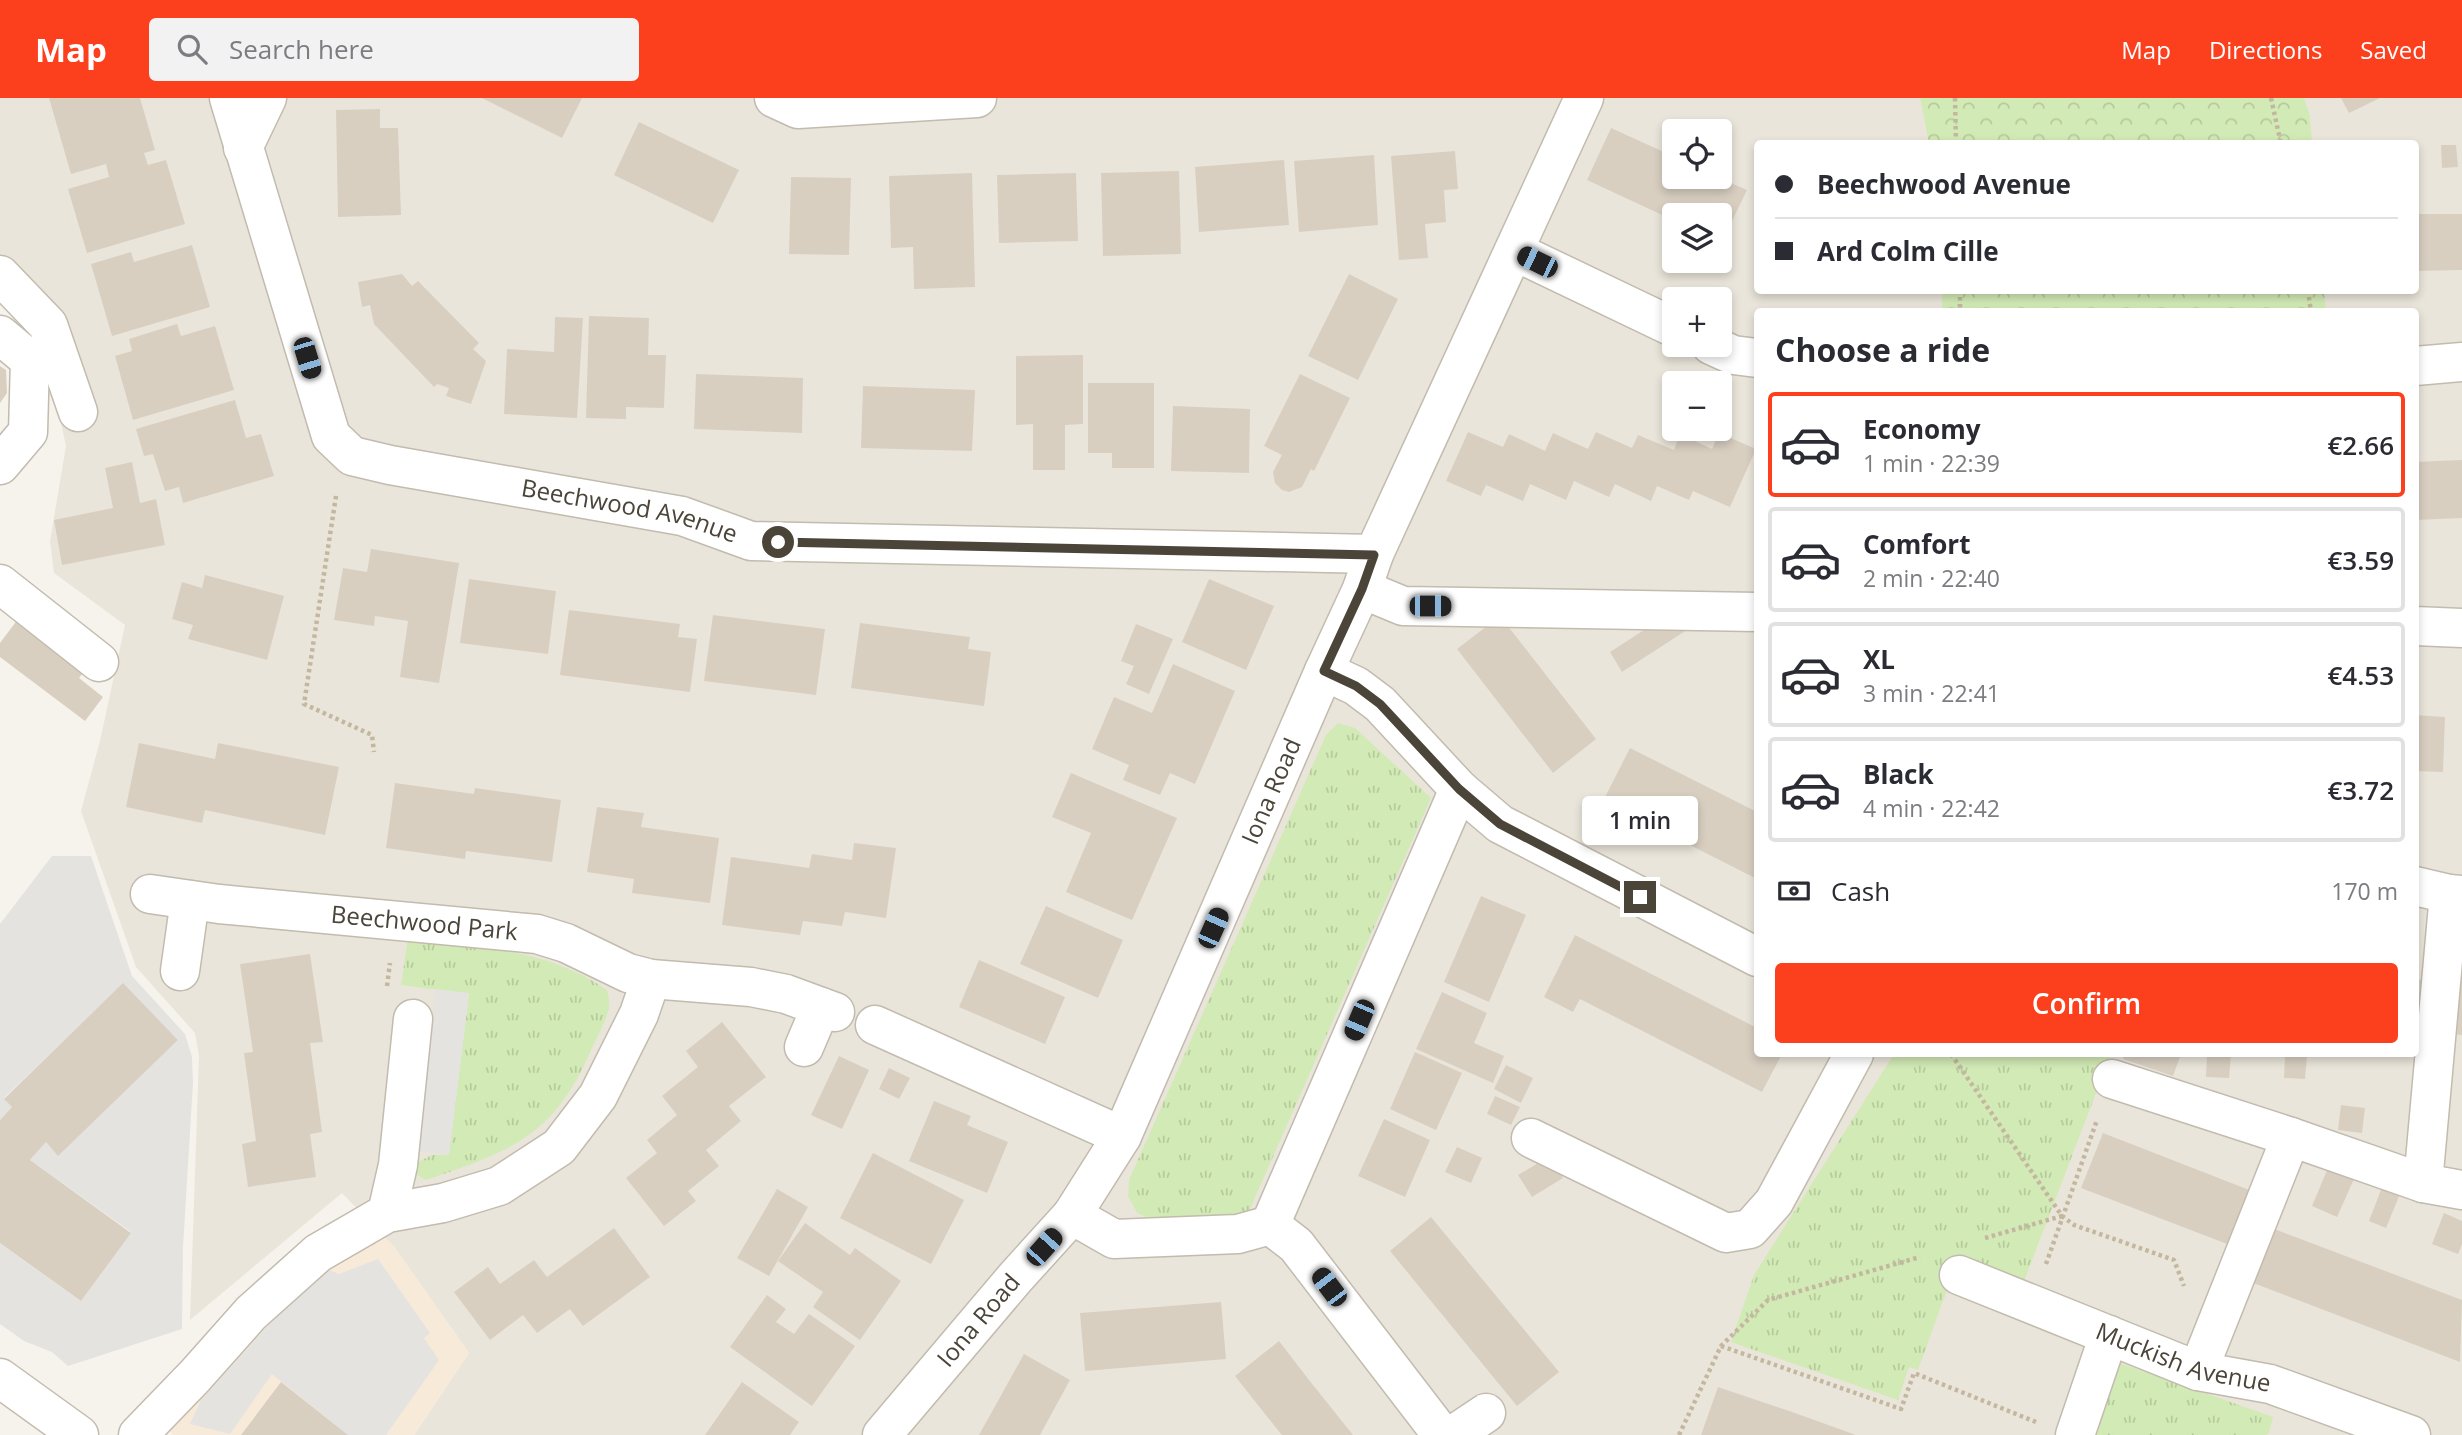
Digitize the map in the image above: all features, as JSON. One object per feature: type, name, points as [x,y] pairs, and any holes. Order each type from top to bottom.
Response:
[{"type":"street","points":[[229,98],[331,436],[343,448]]},
{"type":"street","points":[[243,148],[267,98]]},
{"type":"street","points":[[774,98],[798,109],[977,98]]},
{"type":"street","name":"Iona Road","points":[[882,1435],[1015,1278],[1073,1215],[1122,1136],[1368,572],[1584,98]]},
{"type":"street","points":[[1514,251],[1662,322]]},
{"type":"street","points":[[0,275],[48,325],[78,412]]},
{"type":"street","points":[[0,335],[30,360],[28,432],[0,464]]},
{"type":"street","points":[[1732,355],[1754,358]]},
{"type":"street","points":[[2419,366],[2462,362]]},
{"type":"street","name":"Beechwood Avenue","points":[[343,448],[352,456],[390,465],[682,516],[751,541],[1368,572]]},
{"type":"street","points":[[1368,572],[1403,606],[1754,612]]},
{"type":"street","points":[[0,584],[99,662]]},
{"type":"street","points":[[2419,626],[2462,628]]},
{"type":"street","points":[[1324,671],[1356,686],[1380,704],[1459,789],[1500,824],[1754,955]]},
{"type":"street","points":[[1270,1225],[1459,789]]},
{"type":"street","points":[[2423,1183],[2442,892]]},
{"type":"street","name":"Beechwood Park","points":[[150,894],[537,934],[566,943],[628,973],[651,979],[751,987],[786,994],[828,1010],[804,1048]]},
{"type":"street","points":[[180,971],[190,900]]},
{"type":"street","points":[[138,1435],[251,1313],[318,1253],[387,1213],[443,1203],[499,1186],[559,1147],[598,1096],[639,1013],[651,979]]},
{"type":"street","points":[[387,1213],[398,1165],[413,1019]]},
{"type":"street","points":[[875,1025],[1122,1136]]},
{"type":"street","points":[[1531,1139],[1726,1233],[1750,1229],[1774,1202],[1852,1057]]},
{"type":"street","points":[[2112,1079],[2423,1183],[2462,1190]]},
{"type":"street","points":[[2198,1371],[2291,1137]]},
{"type":"street","points":[[1073,1215],[1114,1240],[1238,1234],[1270,1225]]},
{"type":"street","points":[[1270,1225],[1296,1245],[1442,1435]]},
{"type":"street","name":"Muckish Avenue","points":[[1944,1265],[2033,1305],[2198,1371],[2270,1384],[2411,1435]]},
{"type":"street","points":[[2059,1430],[2109,1335]]},
{"type":"street","points":[[0,1378],[79,1435]]},
{"type":"street","points":[[1453,1435],[1486,1413]]},
{"type":"path","points":[[1955,98],[1956,140]]},
{"type":"path","points":[[2270,98],[2280,140]]},
{"type":"path","points":[[343,448],[304,704],[372,735],[374,752]]},
{"type":"path","points":[[395,920],[387,988],[413,1019]]},
{"type":"path","points":[[1953,1057],[2062,1216],[2074,1226],[2174,1260],[2198,1319],[2215,1327]]},
{"type":"path","points":[[2033,1305],[2112,1079]]},
{"type":"path","points":[[1982,1239],[2062,1216]]},
{"type":"path","points":[[1679,1435],[1721,1346],[1768,1300],[1944,1265]]},
{"type":"path","points":[[1721,1346],[1901,1409],[1914,1373],[2059,1430]]},
{"type":"shaded area","points":[[0,98],[2462,98],[2462,1435],[414,1435],[469,1353],[395,1248],[342,1193],[190,1320],[199,1056],[195,1033],[136,967],[81,811],[100,741],[125,625],[54,573],[50,541],[66,446],[41,331],[0,282]]},
{"type":"shaded area","points":[[52,856],[91,856],[132,976],[185,1034],[192,1057],[193,1083],[183,1247],[182,1329],[68,1366],[52,1352],[24,1341],[0,1324],[0,1243],[81,1301],[131,1232],[30,1160],[46,1142],[58,1155],[178,1040],[123,984],[4,1098],[12,1107],[0,1120],[0,924]]},
{"type":"shaded area","points":[[435,989],[469,993],[449,1155],[415,1151]]},
{"type":"shaded area","points":[[376,1228],[395,1248],[469,1353],[414,1435],[174,1435],[166,1428],[330,1246]]},
{"type":"shaded area","points":[[378,1259],[430,1333],[424,1338],[439,1360],[386,1435],[348,1435],[272,1374],[230,1434],[190,1424],[201,1400],[295,1296],[329,1270],[339,1274]]},
{"type":"green space","points":[[1920,98],[2304,98],[2310,116],[2312,140],[1928,140]]},
{"type":"green space","points":[[1942,294],[2324,294],[2326,308],[1942,308]]},
{"type":"green space","points":[[1338,723],[1355,728],[1431,798],[1250,1209],[1237,1218],[1162,1224],[1137,1213],[1128,1196],[1129,1180],[1326,735]]},
{"type":"green space","points":[[408,938],[486,948],[536,958],[584,976],[607,990],[609,1002],[604,1022],[576,1080],[544,1122],[505,1149],[426,1180],[413,1173],[414,1164],[432,1155],[449,1155],[469,994],[401,985]]},
{"type":"green space","points":[[1892,1057],[2110,1057],[2024,1281],[1959,1256],[1918,1370],[1909,1367],[1898,1400],[1731,1342],[1754,1275]]},
{"type":"green space","points":[[2108,1359],[2273,1417],[2269,1433],[2085,1435]]},
{"type":"building","points":[[49,98],[140,98],[155,150],[144,153],[148,165],[166,160],[185,224],[87,253],[68,189],[109,177],[106,164],[71,174]]},
{"type":"building","points":[[482,98],[582,98],[562,138]]},
{"type":"building","points":[[2341,98],[2380,98],[2349,113]]},
{"type":"building","points":[[380,109],[380,128],[398,128],[401,215],[338,217],[336,110]]},
{"type":"building","points":[[639,122],[739,170],[713,223],[614,175]]},
{"type":"building","points":[[1611,128],[1662,151],[1662,189],[1732,189],[1732,184],[1747,190],[1732,221],[1732,203],[1662,203],[1662,215],[1587,180]]},
{"type":"building","points":[[2441,145],[2456,145],[2458,167],[2442,168]]},
{"type":"building","points":[[1455,151],[1458,189],[1444,190],[1446,222],[1425,224],[1428,258],[1399,260],[1391,156]]},
{"type":"building","points":[[1374,155],[1378,225],[1299,232],[1294,161]]},
{"type":"building","points":[[1284,160],[1289,225],[1199,232],[1195,167]]},
{"type":"building","points":[[1179,171],[1181,254],[1103,256],[1101,173]]},
{"type":"building","points":[[972,173],[975,287],[914,289],[913,247],[891,248],[889,176]]},
{"type":"building","points":[[1076,173],[1078,241],[999,243],[997,175]]},
{"type":"building","points":[[791,177],[851,178],[849,255],[789,254]]},
{"type":"building","points":[[2419,214],[2462,214],[2462,270],[2419,271]]},
{"type":"building","points":[[192,245],[210,307],[112,336],[91,264],[131,252],[134,262]]},
{"type":"building","points":[[402,274],[412,286],[418,281],[479,343],[473,349],[486,361],[471,404],[446,396],[449,388],[437,384],[434,387],[374,324],[370,305],[362,307],[358,282]]},
{"type":"building","points":[[1349,274],[1398,299],[1358,380],[1308,356]]},
{"type":"building","points":[[589,316],[649,318],[648,355],[666,355],[664,408],[626,407],[626,419],[586,418]]},
{"type":"building","points":[[555,317],[583,318],[577,418],[504,414],[507,349],[554,352]]},
{"type":"building","points":[[177,324],[181,336],[215,326],[234,390],[133,420],[115,356],[132,351],[129,339]]},
{"type":"building","points":[[1083,355],[1083,424],[1065,425],[1065,470],[1033,470],[1033,424],[1016,425],[1016,356]]},
{"type":"building","points":[[0,366],[6,370],[7,393],[0,403]]},
{"type":"building","points":[[696,374],[803,378],[802,433],[694,429]]},
{"type":"building","points":[[1300,374],[1350,398],[1314,471],[1311,469],[1302,487],[1289,492],[1282,490],[1275,483],[1273,472],[1282,455],[1264,446]]},
{"type":"building","points":[[1088,383],[1154,383],[1154,468],[1112,468],[1112,453],[1088,453]]},
{"type":"building","points":[[863,386],[975,390],[972,451],[861,448]]},
{"type":"building","points":[[235,400],[246,438],[261,434],[274,476],[183,503],[179,487],[165,491],[153,454],[144,456],[136,429]]},
{"type":"building","points":[[1173,406],[1250,409],[1249,473],[1171,471]]},
{"type":"building","points":[[1468,432],[1503,447],[1509,434],[1545,451],[1553,433],[1588,449],[1596,432],[1632,448],[1638,435],[1674,450],[1677,441],[1695,441],[1712,449],[1716,441],[1732,441],[1732,439],[1754,448],[1730,507],[1693,491],[1689,500],[1657,486],[1651,501],[1615,484],[1609,497],[1574,481],[1566,500],[1530,484],[1523,501],[1486,485],[1481,496],[1446,481]]},
{"type":"building","points":[[2462,460],[2462,518],[2419,520],[2419,462]]},
{"type":"building","points":[[132,462],[140,503],[156,499],[165,545],[62,565],[54,520],[113,508],[105,468]]},
{"type":"building","points":[[371,549],[459,563],[439,683],[400,677],[408,621],[375,616],[374,626],[334,620],[343,568],[367,572]]},
{"type":"building","points":[[205,575],[284,596],[267,660],[188,639],[193,625],[172,619],[182,582],[202,588]]},
{"type":"building","points":[[469,579],[556,591],[548,654],[460,643]]},
{"type":"building","points":[[1209,579],[1274,606],[1246,670],[1182,642]]},
{"type":"building","points":[[569,610],[680,624],[678,637],[697,639],[690,692],[560,675]]},
{"type":"building","points":[[21,615],[88,666],[79,678],[103,697],[85,721],[0,657],[0,643]]},
{"type":"building","points":[[713,615],[825,629],[816,695],[704,681]]},
{"type":"building","points":[[1500,616],[1596,739],[1553,773],[1457,649]]},
{"type":"building","points":[[1658,621],[1696,624],[1622,672],[1610,652]]},
{"type":"building","points":[[860,623],[970,637],[968,649],[991,652],[984,706],[851,688]]},
{"type":"building","points":[[1136,624],[1173,639],[1149,694],[1126,684],[1134,666],[1121,661]]},
{"type":"building","points":[[1173,664],[1235,691],[1195,784],[1170,773],[1160,795],[1123,780],[1129,765],[1092,749],[1114,697],[1152,713]]},
{"type":"building","points":[[2419,715],[2445,717],[2443,772],[2419,771]]},
{"type":"building","points":[[139,743],[215,759],[218,743],[339,767],[325,835],[205,810],[202,823],[126,807]]},
{"type":"building","points":[[1630,748],[1754,810],[1754,877],[1603,801]]},
{"type":"building","points":[[1071,773],[1177,818],[1132,920],[1066,892],[1091,833],[1052,817]]},
{"type":"building","points":[[395,783],[474,794],[475,788],[561,800],[552,862],[466,851],[465,859],[386,848]]},
{"type":"building","points":[[597,807],[644,813],[641,827],[719,838],[710,903],[632,893],[634,879],[587,872]]},
{"type":"building","points":[[854,843],[896,848],[886,918],[845,912],[842,926],[803,921],[800,935],[722,925],[731,857],[809,868],[812,854],[852,860]]},
{"type":"building","points":[[1481,896],[1526,915],[1489,1002],[1444,982]]},
{"type":"building","points":[[1046,906],[1123,940],[1098,998],[1020,964]]},
{"type":"building","points":[[1575,935],[1754,1026],[1754,1057],[1780,1057],[1762,1092],[1580,999],[1573,1012],[1544,997]]},
{"type":"building","points":[[310,954],[323,1042],[310,1043],[322,1132],[310,1134],[316,1177],[248,1187],[242,1144],[256,1141],[244,1053],[253,1052],[240,964]]},
{"type":"building","points":[[979,960],[1065,997],[1045,1044],[959,1007]]},
{"type":"building","points":[[2419,979],[2424,980],[2419,1035]]},
{"type":"building","points":[[2455,980],[2462,981],[2462,1035],[2452,1034]]},
{"type":"building","points":[[123,983],[178,1040],[58,1156],[46,1142],[30,1160],[131,1233],[81,1301],[0,1243],[0,1120],[12,1107],[4,1099]]},
{"type":"building","points":[[1442,992],[1487,1013],[1474,1043],[1504,1056],[1493,1083],[1416,1049]]},
{"type":"building","points":[[722,1022],[766,1077],[729,1106],[741,1121],[706,1150],[719,1166],[688,1191],[696,1201],[664,1226],[626,1178],[657,1153],[647,1140],[677,1115],[662,1096],[698,1067],[686,1051]]},
{"type":"building","points":[[1415,1052],[1462,1073],[1436,1130],[1390,1109]]},
{"type":"building","points":[[839,1056],[869,1070],[842,1129],[811,1115]]},
{"type":"building","points":[[2124,1057],[2180,1057],[2173,1076],[2123,1059]]},
{"type":"building","points":[[2207,1057],[2231,1057],[2229,1078],[2206,1077]]},
{"type":"building","points":[[2285,1057],[2307,1057],[2305,1079],[2284,1078]]},
{"type":"building","points":[[1506,1065],[1533,1078],[1521,1103],[1494,1089]]},
{"type":"building","points":[[889,1068],[910,1078],[899,1099],[879,1089]]},
{"type":"building","points":[[1495,1096],[1520,1107],[1511,1125],[1487,1114]]},
{"type":"building","points":[[934,1101],[971,1116],[967,1125],[1008,1142],[987,1193],[909,1161]]},
{"type":"building","points":[[2341,1105],[2365,1108],[2362,1133],[2338,1130]]},
{"type":"building","points":[[1384,1119],[1430,1140],[1405,1197],[1358,1176]]},
{"type":"building","points":[[2103,1133],[2257,1193],[2235,1247],[2081,1188]]},
{"type":"building","points":[[1457,1147],[1482,1158],[1471,1183],[1445,1172]]},
{"type":"building","points":[[873,1153],[964,1200],[931,1264],[840,1218]]},
{"type":"building","points":[[1550,1156],[1563,1178],[1532,1197],[1518,1175]]},
{"type":"building","points":[[2328,1168],[2354,1179],[2337,1217],[2312,1206]]},
{"type":"building","points":[[2382,1187],[2400,1194],[2386,1228],[2369,1221]]},
{"type":"building","points":[[777,1189],[808,1207],[769,1276],[737,1258]]},
{"type":"building","points":[[2444,1213],[2462,1221],[2462,1244],[2458,1254],[2432,1244]]},
{"type":"building","points":[[1431,1217],[1559,1372],[1517,1406],[1390,1251]]},
{"type":"building","points":[[805,1223],[850,1255],[855,1248],[901,1281],[860,1340],[813,1307],[823,1292],[778,1261]]},
{"type":"building","points":[[2269,1227],[2462,1300],[2460,1362],[2248,1281]]},
{"type":"building","points":[[614,1228],[650,1277],[583,1326],[570,1309],[537,1333],[523,1315],[490,1340],[454,1292],[488,1267],[500,1284],[534,1260],[547,1277]]},
{"type":"building","points":[[767,1295],[786,1309],[776,1322],[794,1334],[809,1314],[855,1346],[812,1406],[730,1347]]},
{"type":"building","points":[[1221,1302],[1226,1359],[1085,1371],[1080,1313]]},
{"type":"building","points":[[1279,1341],[1353,1435],[1282,1435],[1235,1376]]},
{"type":"building","points":[[1024,1354],[1070,1380],[1040,1435],[979,1435]]},
{"type":"building","points":[[281,1382],[348,1435],[241,1435]]},
{"type":"building","points":[[742,1382],[799,1422],[790,1435],[705,1435]]},
{"type":"building","points":[[1718,1387],[1795,1413],[1856,1435],[1701,1435]]},
{"type":"route","points":[[778,542],[1374,555],[1362,589],[1324,671],[1356,686],[1380,704],[1459,789],[1500,824],[1640,897]]}]
